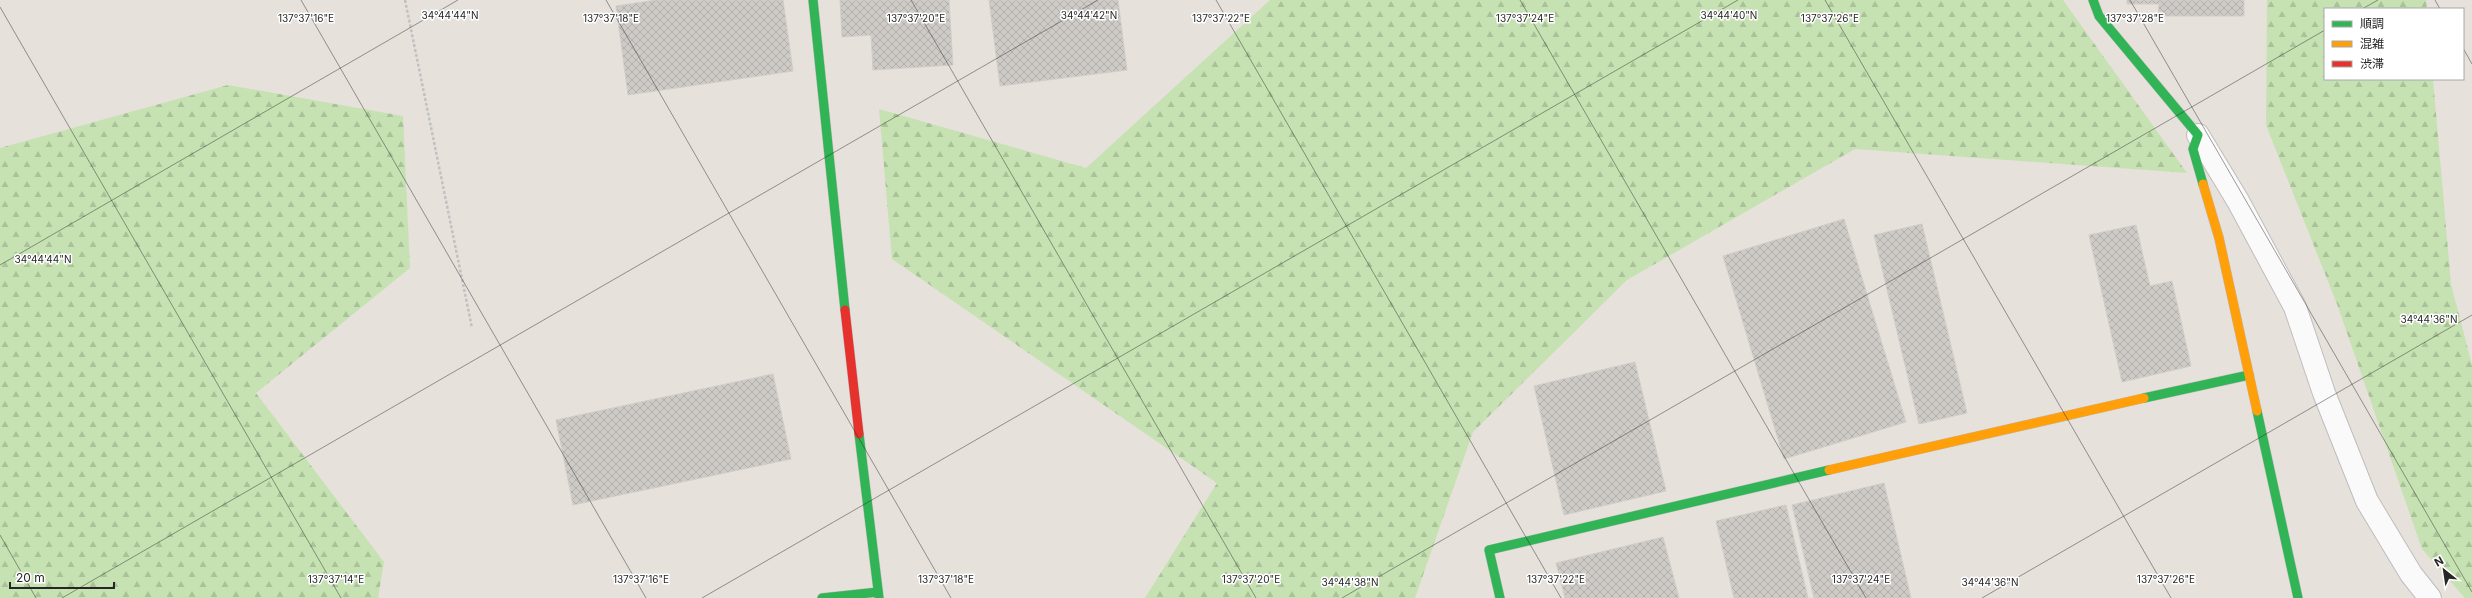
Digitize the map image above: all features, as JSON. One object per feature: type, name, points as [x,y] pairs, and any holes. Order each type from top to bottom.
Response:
[{"type":"street","points":[[813,0],[854,393],[879,595],[822,598]]},
{"type":"street","points":[[2093,0],[2100,16],[2198,135],[2238,201],[2295,307],[2324,393],[2367,501],[2411,574],[2430,598]]},
{"type":"street","points":[[2198,135],[2193,149],[2219,238],[2298,598]]},
{"type":"street","points":[[1500,598],[1489,550],[2038,421],[2249,375]]},
{"type":"path","points":[[405,0],[472,328]]},
{"type":"green space","points":[[1270,0],[2063,0],[2187,173],[1855,149],[1627,280],[1473,432],[1415,598],[1145,598],[1217,483],[892,259],[879,109],[1086,168]]},
{"type":"green space","points":[[2267,0],[2426,0],[2427,8],[2324,8],[2324,80],[2433,80],[2451,284],[2472,365],[2472,598],[2465,598],[2422,549],[2337,304],[2266,125]]},
{"type":"green space","points":[[228,85],[403,116],[410,268],[256,393],[384,562],[378,598],[0,598],[0,148]]},
{"type":"building","points":[[656,0],[783,0],[793,71],[628,95],[616,6]]},
{"type":"building","points":[[840,0],[949,0],[953,65],[873,70],[871,35],[842,37]]},
{"type":"building","points":[[989,0],[1118,0],[1127,70],[1000,86]]},
{"type":"building","points":[[2127,0],[2244,0],[2244,16],[2158,16],[2159,4],[2127,4]]},
{"type":"building","points":[[1844,219],[1906,422],[1784,459],[1723,256]]},
{"type":"building","points":[[1922,224],[1967,413],[1919,424],[1874,235]]},
{"type":"building","points":[[2136,225],[2150,286],[2172,281],[2191,366],[2122,382],[2089,235]]},
{"type":"building","points":[[1635,362],[1666,491],[1564,515],[1534,386]]},
{"type":"building","points":[[773,374],[791,459],[573,505],[556,420]]},
{"type":"building","points":[[1884,483],[1911,598],[1814,598],[1792,505]]},
{"type":"building","points":[[1786,505],[1808,598],[1734,598],[1716,521]]},
{"type":"building","points":[[1663,537],[1679,598],[1565,598],[1556,563]]},
{"type":"traffic: fast","points":[[813,0],[845,310]]},
{"type":"traffic: fast","points":[[2093,0],[2099,16],[2198,135],[2193,149],[2203,184]]},
{"type":"traffic: fast","points":[[2144,398],[2249,375]]},
{"type":"traffic: fast","points":[[2257,411],[2298,598]]},
{"type":"traffic: fast","points":[[859,434],[879,598]]},
{"type":"traffic: fast","points":[[1500,598],[1489,550],[1829,470]]},
{"type":"traffic: fast","points":[[822,598],[878,592]]},
{"type":"traffic: slow","points":[[2203,184],[2219,238],[2257,411]]},
{"type":"traffic: slow","points":[[1829,470],[2144,398]]},
{"type":"traffic: jam","points":[[845,310],[859,434]]}]
